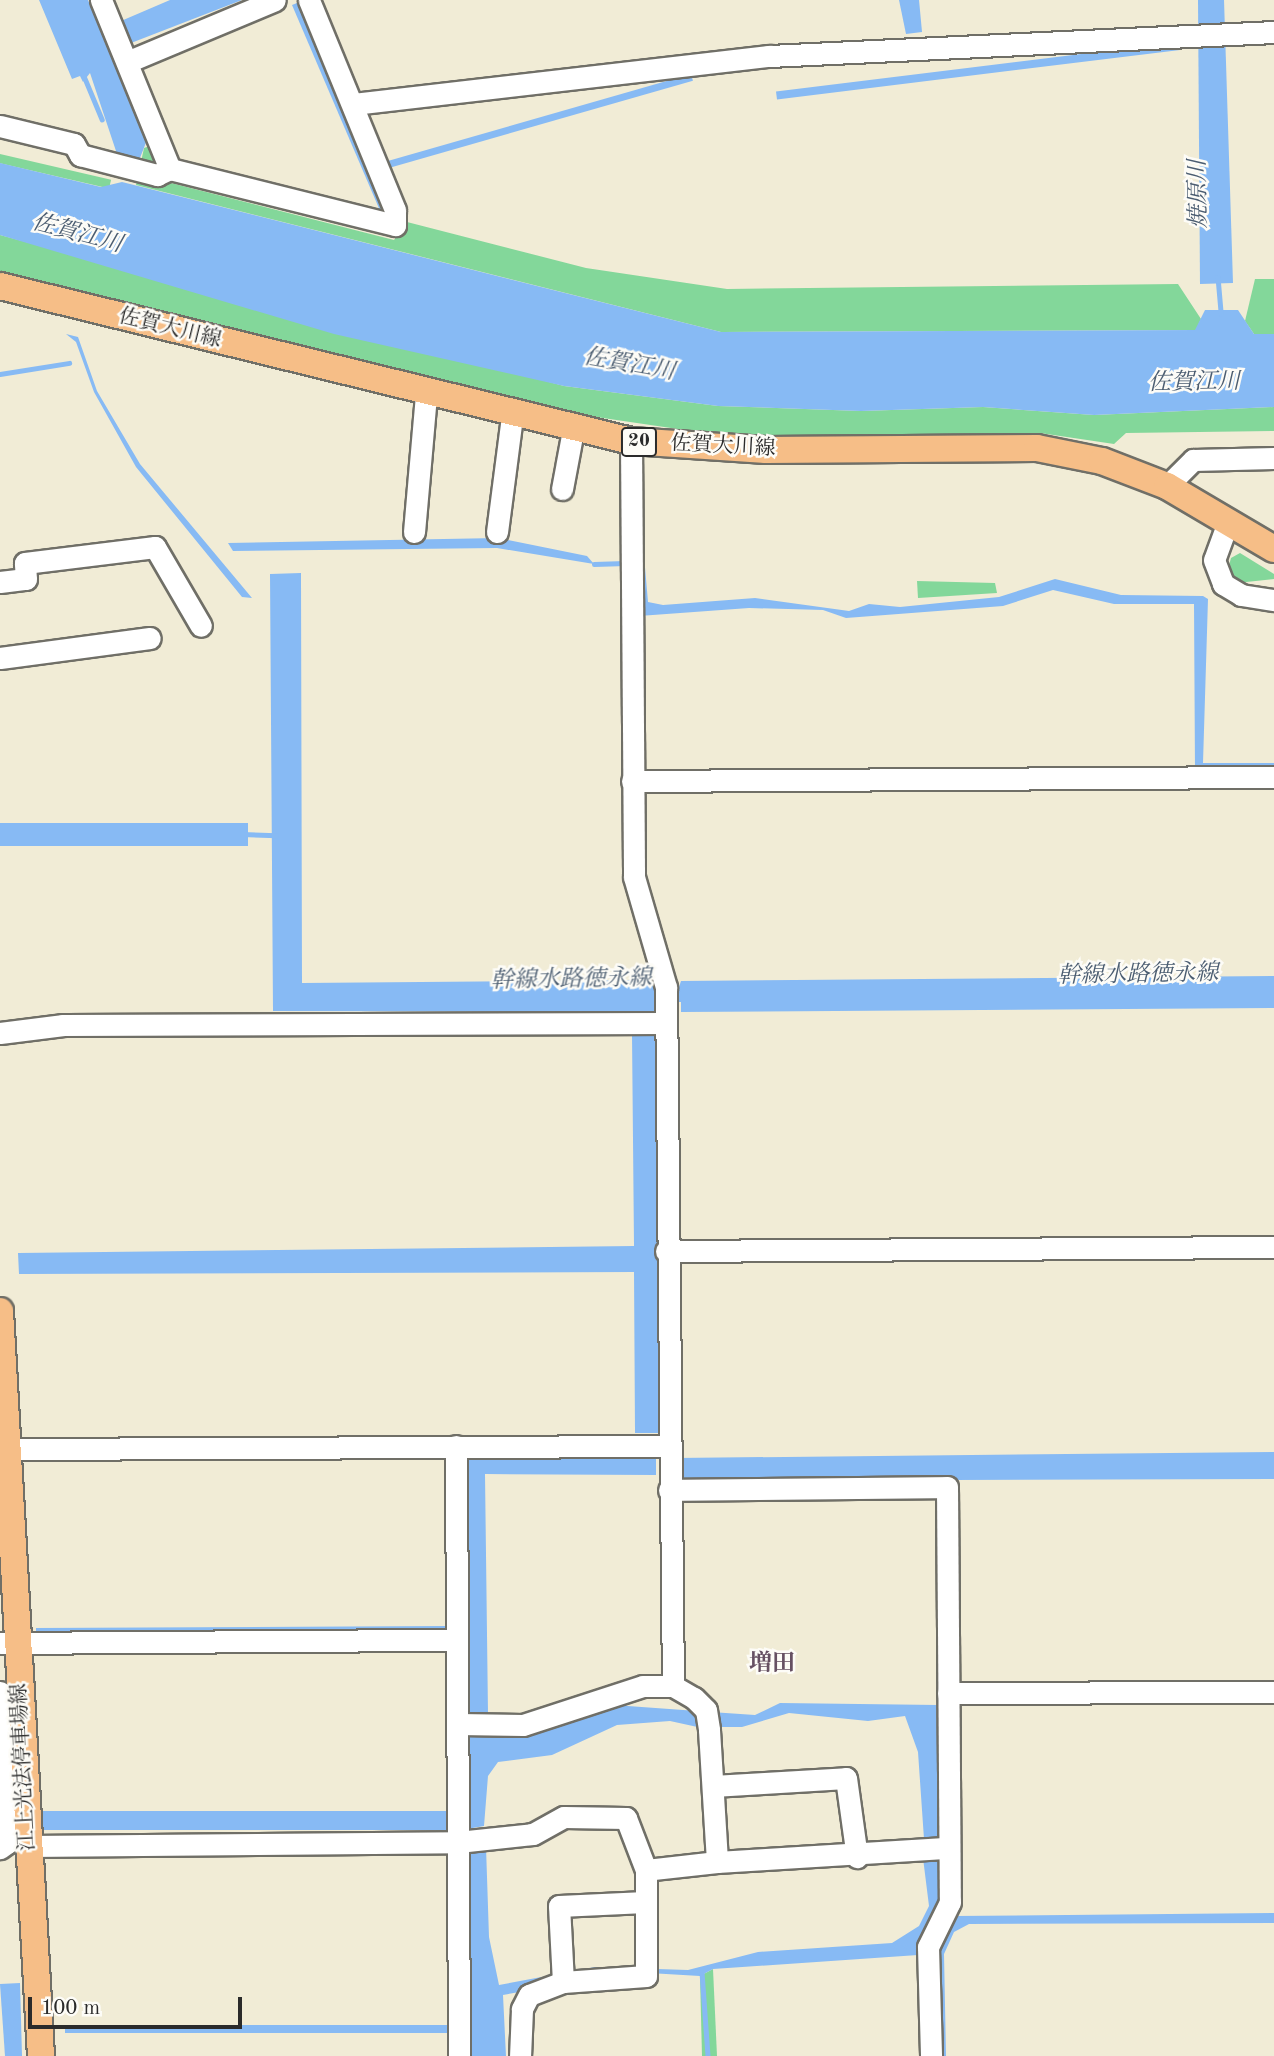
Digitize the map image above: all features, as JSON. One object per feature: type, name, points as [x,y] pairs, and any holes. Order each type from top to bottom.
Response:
[{"type":"main road","name":"佐賀大川線","points":[[0,286],[512,416],[631,441],[766,450],[1037,448],[1102,461],[1167,486],[1274,549]]},
{"type":"main road","name":"江上光法停車場線","points":[[0,1311],[10,1449],[9,1643],[28,1846],[41,2056]]},
{"type":"street","points":[[101,0],[170,169]]},
{"type":"street","points":[[127,62],[275,0]]},
{"type":"street","points":[[0,126],[74,144],[80,155],[157,175],[170,169],[395,225],[395,210],[309,0]]},
{"type":"street","points":[[353,104],[769,56],[1197,32],[1274,32]]},
{"type":"street","points":[[414,532],[426,394]]},
{"type":"street","points":[[497,532],[512,416]]},
{"type":"street","points":[[562,489],[573,430]]},
{"type":"street","points":[[631,441],[634,877],[666,1005],[666,1251],[673,1686]]},
{"type":"street","points":[[1167,486],[1193,460],[1274,458]]},
{"type":"street","points":[[1228,522],[1214,560],[1223,584],[1241,595],[1274,600]]},
{"type":"street","points":[[0,582],[26,579],[25,563],[155,547],[201,626]]},
{"type":"street","points":[[0,658],[150,638]]},
{"type":"street","points":[[632,780],[1274,777]]},
{"type":"street","points":[[0,1033],[63,1025],[666,1005]]},
{"type":"street","points":[[666,1251],[1274,1247]]},
{"type":"street","points":[[456,1446],[457,1640],[471,1724],[458,1842],[459,2056]]},
{"type":"street","points":[[10,1449],[669,1447]]},
{"type":"street","points":[[669,1490],[947,1487],[950,1902],[928,1947],[931,2056]]},
{"type":"street","points":[[9,1643],[457,1640]]},
{"type":"street","points":[[471,1724],[523,1725],[643,1686],[673,1686],[708,1720],[717,1862]]},
{"type":"street","points":[[0,1692],[7,1843],[0,1848]]},
{"type":"street","points":[[948,1693],[1274,1692]]},
{"type":"street","points":[[713,1786],[846,1778],[858,1857]]},
{"type":"street","points":[[28,1846],[458,1842],[533,1834],[565,1817],[626,1818],[646,1870],[647,1970],[562,1975],[524,2001],[520,2056]]},
{"type":"street","points":[[646,1870],[717,1862],[858,1857],[949,1848]]},
{"type":"street","points":[[562,1975],[559,1906],[645,1902]]},
{"type":"green space","points":[[155,144],[171,183],[394,240],[407,222],[586,268],[727,289],[1178,284],[1201,319],[1196,330],[721,332],[136,185],[144,148]]},
{"type":"green space","points":[[0,154],[111,180],[109,188],[0,163]]},
{"type":"green space","points":[[0,235],[564,386],[718,406],[861,411],[983,407],[1094,415],[1274,407],[1274,431],[1126,433],[1114,444],[1040,433],[813,439],[705,433],[562,412],[0,272]]},
{"type":"green space","points":[[1255,279],[1274,279],[1274,334],[1254,334],[1245,321]]},
{"type":"green space","points":[[1240,553],[1274,574],[1274,579],[1237,583],[1228,569],[1231,558]]},
{"type":"green space","points":[[917,581],[995,583],[997,593],[918,598]]},
{"type":"green space","points":[[713,1969],[717,2056],[702,2056],[700,1976]]},
{"type":"water","points":[[39,0],[88,0],[147,140],[138,163],[118,157],[90,73],[83,82],[80,76],[72,79]]},
{"type":"water","points":[[170,0],[242,0],[131,43],[121,21]]},
{"type":"water","points":[[899,0],[919,0],[922,32],[906,34]]},
{"type":"water","points":[[1198,0],[1224,0],[1233,283],[1200,284]]},
{"type":"water","points":[[302,1],[387,210],[381,213],[292,5]]},
{"type":"water","points":[[1179,42],[1180,50],[777,99],[776,91]]},
{"type":"water","points":[[691,74],[693,81],[377,171],[375,165]]},
{"type":"water","name":"佐賀江川","points":[[0,163],[101,187],[122,182],[721,332],[1195,330],[1205,310],[1238,310],[1254,334],[1274,334],[1274,407],[1094,415],[983,407],[861,411],[718,406],[564,386],[334,334],[0,235]]},
{"type":"water","points":[[66,334],[78,337],[97,391],[140,464],[252,598],[242,597],[136,467],[94,392],[76,342]]},
{"type":"water","points":[[498,538],[587,556],[594,564],[497,548],[233,551],[228,543]]},
{"type":"water","points":[[643,544],[648,602],[663,605],[755,598],[849,611],[869,604],[900,607],[999,597],[1055,579],[1121,595],[1203,596],[1208,599],[1203,763],[1274,763],[1274,770],[1195,770],[1194,604],[1114,604],[1053,590],[1003,606],[846,618],[823,610],[749,608],[639,616]]},
{"type":"water","points":[[301,573],[302,983],[654,980],[660,1002],[654,1002],[654,1012],[273,1011],[270,574]]},
{"type":"water","points":[[0,823],[248,823],[248,846],[0,846]]},
{"type":"water","points":[[1274,976],[1274,1008],[681,1012],[681,1002],[674,1002],[681,981]]},
{"type":"water","points":[[632,1035],[657,1036],[659,1433],[635,1433],[634,1272],[19,1274],[18,1253],[634,1246]]},
{"type":"water","points":[[461,1451],[656,1454],[656,1475],[485,1474],[488,1714],[465,1714]]},
{"type":"water","points":[[1274,1452],[1274,1479],[676,1481],[676,1458]]},
{"type":"water","points":[[447,1626],[447,1632],[36,1635],[36,1628]]},
{"type":"water","points":[[780,1703],[938,1705],[940,1839],[924,1839],[918,1752],[905,1716],[868,1721],[789,1713],[742,1727],[715,1727],[711,1712],[755,1715]]},
{"type":"water","points":[[614,1705],[697,1711],[702,1728],[670,1721],[617,1725],[552,1755],[498,1762],[488,1776],[484,1826],[467,1829],[467,1736],[518,1737]]},
{"type":"water","points":[[43,1811],[448,1811],[448,1830],[43,1830]]},
{"type":"water","points":[[486,1847],[489,1937],[499,1985],[595,1967],[688,1970],[758,1952],[892,1943],[919,1926],[929,1906],[923,1858],[941,1858],[940,1902],[918,1955],[713,1969],[700,1976],[632,1972],[503,1995],[506,2056],[469,2056],[467,1851]]},
{"type":"water","points":[[1274,1913],[1274,1923],[969,1924],[954,1932],[944,1954],[946,2056],[937,2056],[935,1953],[954,1916]]},
{"type":"water","points":[[20,1983],[22,2056],[5,2056],[0,1984]]},
{"type":"water","points":[[65,2025],[449,2025],[449,2033],[65,2033]]},
{"type":"waterway","name":"幹線水路徳永線","points":[[84,76],[102,119]]},
{"type":"waterway","name":"焼原川","points":[[1218,277],[1221,314]]},
{"type":"waterway","points":[[0,374],[69,363]]},
{"type":"waterway","points":[[594,564],[625,563]]},
{"type":"waterway","points":[[242,834],[276,835]]},
{"type":"waterway","points":[[702,1972],[708,2056]]},
{"type":"district","name":"増田","points":[[772,1664]]}]
